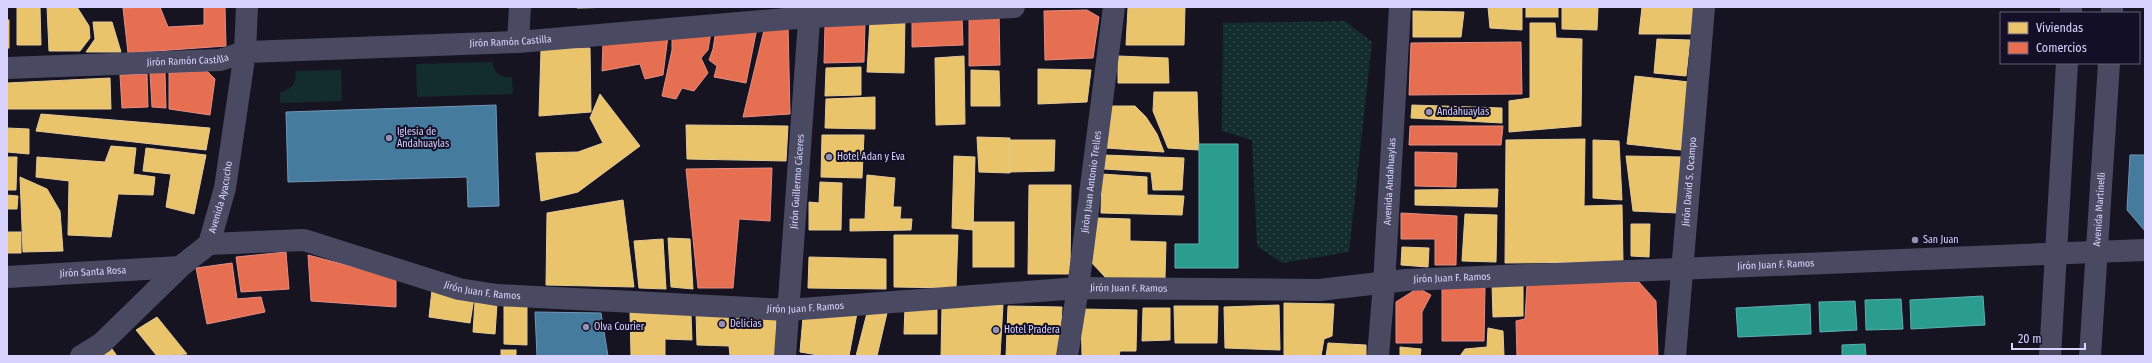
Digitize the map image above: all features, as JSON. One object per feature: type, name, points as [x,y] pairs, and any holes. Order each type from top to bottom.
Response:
[{"type":"street","name":"Avenida Ayacucho","points":[[81,356],[102,343],[180,267],[209,244],[225,188],[245,52],[247,7]]},
{"type":"street","points":[[518,42],[520,7]]},
{"type":"street","name":"Jirón Ramón Castilla","points":[[7,68],[220,60],[245,52],[518,42],[810,12],[1014,7]]},
{"type":"street","name":"Jirón Juan Antonio Trelles","points":[[1067,356],[1078,288],[1114,7]]},
{"type":"street","name":"Avenida Andahuaylas","points":[[1378,356],[1384,284],[1400,7]]},
{"type":"street","name":"Jirón David S. Ocampo","points":[[1675,356],[1704,7]]},
{"type":"street","name":"Jirón Guillermo Cáceres","points":[[785,356],[810,12]]},
{"type":"street","points":[[2050,356],[2068,64]]},
{"type":"street","name":"Avenida Martinelli","points":[[2090,356],[2109,64]]},
{"type":"street","name":"Jirón Juan F. Ramos","points":[[209,244],[304,240],[459,289],[497,295],[788,310],[1078,288],[1318,290],[1384,284],[1406,280],[2145,250]]},
{"type":"street","name":"Jirón Santa Rosa","points":[[7,277],[180,267]]},
{"type":"green space","points":[[1345,21],[1372,42],[1349,252],[1282,263],[1257,246],[1252,140],[1222,131],[1223,23]]},
{"type":"green space","points":[[493,62],[496,72],[505,77],[512,77],[513,94],[417,97],[416,64]]},
{"type":"green space","points":[[341,70],[342,101],[280,103],[280,92],[293,85],[296,75],[295,71]]},
{"type":"building: Viviendas","points":[[17,7],[40,7],[41,45],[17,45]]},
{"type":"building: Viviendas","points":[[47,7],[77,7],[89,26],[90,38],[80,51],[49,51]]},
{"type":"building: Viviendas","points":[[577,7],[618,7],[577,8]]},
{"type":"building: Viviendas","points":[[1185,7],[1184,45],[1126,45],[1128,8]]},
{"type":"building: Viviendas","points":[[1488,7],[1522,7],[1522,30],[1490,28]]},
{"type":"building: Viviendas","points":[[1526,7],[1558,7],[1558,17],[1526,17]]},
{"type":"building: Viviendas","points":[[1562,7],[1598,7],[1597,30],[1562,29]]},
{"type":"building: Viviendas","points":[[1642,7],[1697,7],[1694,34],[1639,34]]},
{"type":"building: Viviendas","points":[[1413,11],[1464,12],[1461,37],[1413,37]]},
{"type":"building: Viviendas","points":[[905,18],[904,73],[867,72],[870,20]]},
{"type":"building: Viviendas","points":[[7,20],[9,20],[9,48],[7,48]]},
{"type":"building: Viviendas","points":[[93,22],[112,22],[121,52],[86,52],[95,39]]},
{"type":"building: Viviendas","points":[[1530,23],[1555,23],[1556,38],[1582,39],[1581,126],[1509,132],[1509,101],[1530,98]]},
{"type":"building: Viviendas","points":[[1657,39],[1690,40],[1686,76],[1654,73]]},
{"type":"building: Viviendas","points":[[590,48],[591,112],[539,116],[541,49]]},
{"type":"building: Viviendas","points":[[964,56],[965,124],[936,125],[935,58]]},
{"type":"building: Viviendas","points":[[1118,56],[1168,58],[1169,83],[1118,83]]},
{"type":"building: Viviendas","points":[[861,67],[861,95],[825,96],[826,68]]},
{"type":"building: Viviendas","points":[[1038,69],[1091,70],[1087,102],[1038,104]]},
{"type":"building: Viviendas","points":[[971,70],[999,71],[1000,106],[971,106]]},
{"type":"building: Viviendas","points":[[1635,76],[1689,82],[1681,150],[1627,144]]},
{"type":"building: Viviendas","points":[[110,78],[111,109],[7,109],[7,83]]},
{"type":"building: Viviendas","points":[[1154,92],[1197,92],[1199,150],[1168,148],[1153,111]]},
{"type":"building: Viviendas","points":[[600,94],[640,146],[578,192],[541,201],[536,153],[578,152],[603,143],[590,118]]},
{"type":"building: Viviendas","points":[[875,97],[875,129],[825,128],[826,99]]},
{"type":"building: Viviendas","points":[[1412,105],[1502,108],[1502,123],[1411,118]]},
{"type":"building: Viviendas","points":[[1110,106],[1135,106],[1146,117],[1157,134],[1164,152],[1106,148]]},
{"type":"building: Viviendas","points":[[41,114],[210,128],[206,150],[36,131]]},
{"type":"building: Viviendas","points":[[686,125],[788,126],[786,161],[687,159]]},
{"type":"building: Viviendas","points":[[7,128],[29,129],[29,154],[7,152]]},
{"type":"building: Viviendas","points":[[822,135],[864,135],[862,178],[821,177]]},
{"type":"building: Viviendas","points":[[977,137],[1010,138],[1010,173],[979,172]]},
{"type":"building: Viviendas","points":[[1585,139],[1584,206],[1622,205],[1623,262],[1505,263],[1506,140]]},
{"type":"building: Viviendas","points":[[1010,140],[1055,140],[1054,171],[1010,172]]},
{"type":"building: Viviendas","points":[[1593,140],[1619,141],[1622,200],[1593,198]]},
{"type":"building: Viviendas","points":[[111,146],[136,148],[133,174],[155,177],[153,195],[118,194],[111,237],[68,235],[69,181],[36,177],[37,157],[105,162]]},
{"type":"building: Viviendas","points":[[146,148],[206,155],[194,214],[166,207],[171,174],[143,171]]},
{"type":"building: Viviendas","points":[[1104,155],[1184,158],[1182,190],[1153,190],[1151,172],[1104,169]]},
{"type":"building: Viviendas","points":[[954,156],[975,157],[973,230],[952,228]]},
{"type":"building: Viviendas","points":[[1626,156],[1681,157],[1677,213],[1633,211]]},
{"type":"building: Viviendas","points":[[7,157],[17,157],[16,190],[7,190]]},
{"type":"building: Viviendas","points":[[1102,174],[1147,177],[1147,195],[1184,196],[1182,215],[1101,213]]},
{"type":"building: Viviendas","points":[[867,175],[895,178],[893,207],[901,207],[900,219],[912,219],[911,230],[850,231],[850,219],[865,219]]},
{"type":"building: Viviendas","points":[[20,177],[47,189],[60,211],[63,251],[23,252]]},
{"type":"building: Viviendas","points":[[820,182],[842,183],[841,230],[809,230],[809,202],[819,203]]},
{"type":"building: Viviendas","points":[[1029,185],[1071,185],[1070,274],[1028,274]]},
{"type":"building: Viviendas","points":[[1498,189],[1497,207],[1415,205],[1415,190]]},
{"type":"building: Viviendas","points":[[7,195],[18,196],[17,209],[7,209]]},
{"type":"building: Viviendas","points":[[623,200],[634,287],[546,285],[547,213]]},
{"type":"building: Viviendas","points":[[1465,214],[1497,215],[1496,262],[1462,261]]},
{"type":"building: Viviendas","points":[[1098,218],[1130,219],[1130,241],[1166,242],[1165,278],[1106,278],[1090,261]]},
{"type":"building: Viviendas","points":[[973,222],[1014,222],[1014,267],[973,267]]},
{"type":"building: Viviendas","points":[[1631,224],[1650,224],[1649,257],[1631,256]]},
{"type":"building: Viviendas","points":[[7,232],[21,232],[21,253],[7,253]]},
{"type":"building: Viviendas","points":[[894,235],[958,235],[956,288],[894,287]]},
{"type":"building: Viviendas","points":[[668,238],[690,239],[693,289],[671,287]]},
{"type":"building: Viviendas","points":[[663,239],[666,289],[639,288],[634,241]]},
{"type":"building: Viviendas","points":[[1402,247],[1429,248],[1428,267],[1401,265]]},
{"type":"building: Viviendas","points":[[809,257],[886,259],[886,289],[808,288]]},
{"type":"building: Viviendas","points":[[1492,285],[1523,285],[1523,316],[1493,317]]},
{"type":"building: Viviendas","points":[[432,290],[474,298],[470,323],[429,317]]},
{"type":"building: Viviendas","points":[[504,301],[527,301],[527,345],[504,344]]},
{"type":"building: Viviendas","points":[[475,302],[497,304],[495,334],[473,332]]},
{"type":"building: Viviendas","points":[[1284,303],[1334,304],[1332,336],[1324,339],[1321,356],[1284,356]]},
{"type":"building: Viviendas","points":[[1003,305],[1000,356],[941,356],[942,306]]},
{"type":"building: Viviendas","points":[[1279,305],[1280,350],[1225,348],[1224,307]]},
{"type":"building: Viviendas","points":[[1008,306],[1062,307],[1059,356],[1006,356]]},
{"type":"building: Viviendas","points":[[1174,306],[1218,306],[1217,343],[1175,343]]},
{"type":"building: Viviendas","points":[[905,307],[937,307],[937,334],[904,334]]},
{"type":"building: Viviendas","points":[[1143,308],[1170,308],[1170,340],[1142,341]]},
{"type":"building: Viviendas","points":[[1081,309],[1137,310],[1136,351],[1120,351],[1119,356],[1082,356]]},
{"type":"building: Viviendas","points":[[630,312],[691,314],[692,340],[665,339],[665,356],[631,356]]},
{"type":"building: Viviendas","points":[[696,313],[776,318],[777,356],[730,356],[729,346],[697,345]]},
{"type":"building: Viviendas","points":[[857,313],[849,356],[824,356],[800,352],[803,317]]},
{"type":"building: Viviendas","points":[[867,313],[887,313],[877,356],[856,356]]},
{"type":"building: Viviendas","points":[[157,317],[187,354],[157,356],[136,330]]},
{"type":"building: Viviendas","points":[[1488,328],[1503,331],[1504,356],[1460,356],[1465,349],[1487,347]]},
{"type":"building: Viviendas","points":[[1328,343],[1366,345],[1366,356],[1326,356]]},
{"type":"building: Viviendas","points":[[1400,347],[1421,349],[1420,356],[1400,356]]},
{"type":"building: Viviendas","points":[[112,349],[117,356],[103,356]]},
{"type":"building: Viviendas","points":[[501,350],[516,350],[516,356],[501,356]]},
{"type":"building: Comercios","points":[[160,7],[168,27],[204,25],[204,7],[225,7],[226,46],[128,53],[123,8]]},
{"type":"building: Comercios","points":[[1087,10],[1099,17],[1093,58],[1045,60],[1044,11]]},
{"type":"building: Comercios","points":[[999,13],[1000,65],[969,66],[969,14]]},
{"type":"building: Comercios","points":[[962,16],[963,45],[912,47],[912,19]]},
{"type":"building: Comercios","points":[[865,21],[864,62],[824,63],[825,25]]},
{"type":"building: Comercios","points":[[788,24],[790,114],[743,117],[765,26]]},
{"type":"building: Comercios","points":[[757,28],[746,83],[714,77],[717,66],[709,60],[713,49],[716,30]]},
{"type":"building: Comercios","points":[[711,32],[708,50],[701,58],[708,73],[694,91],[682,88],[676,99],[662,96],[672,50],[672,38]]},
{"type":"building: Comercios","points":[[668,36],[663,75],[645,79],[640,64],[602,71],[603,43]]},
{"type":"building: Comercios","points":[[1521,42],[1522,94],[1409,95],[1411,43]]},
{"type":"building: Comercios","points":[[207,71],[215,79],[210,115],[169,109],[169,73]]},
{"type":"building: Comercios","points":[[165,72],[166,108],[152,107],[150,73]]},
{"type":"building: Comercios","points":[[147,74],[148,107],[122,108],[120,75]]},
{"type":"building: Comercios","points":[[1410,126],[1503,126],[1501,145],[1409,145]]},
{"type":"building: Comercios","points":[[1415,152],[1457,153],[1456,187],[1415,186]]},
{"type":"building: Comercios","points":[[772,168],[770,221],[739,219],[733,288],[698,288],[686,169]]},
{"type":"building: Comercios","points":[[1401,213],[1457,216],[1456,265],[1435,265],[1435,239],[1401,239]]},
{"type":"building: Comercios","points":[[286,252],[289,289],[241,292],[236,257]]},
{"type":"building: Comercios","points":[[308,255],[396,278],[396,307],[311,301]]},
{"type":"building: Comercios","points":[[232,263],[237,299],[261,297],[265,312],[207,324],[196,268]]},
{"type":"building: Comercios","points":[[1639,282],[1656,301],[1658,356],[1517,356],[1516,321],[1525,319],[1527,284]]},
{"type":"building: Comercios","points":[[1442,287],[1485,287],[1484,341],[1442,341]]},
{"type":"building: Comercios","points":[[1418,288],[1431,295],[1422,312],[1422,343],[1396,343],[1396,302]]},
{"type":"building: Escuelas","points":[[1199,144],[1238,144],[1238,268],[1175,268],[1175,244],[1199,244]]},
{"type":"building: Escuelas","points":[[1983,296],[1985,325],[1911,329],[1910,300]]},
{"type":"building: Escuelas","points":[[1901,299],[1903,329],[1866,330],[1865,300]]},
{"type":"building: Escuelas","points":[[1855,301],[1857,330],[1820,332],[1819,302]]},
{"type":"building: Escuelas","points":[[1810,304],[1811,334],[1738,337],[1736,308]]},
{"type":"building: Escuelas","points":[[1865,344],[1866,356],[1842,356],[1842,345]]},
{"type":"building: Público","points":[[496,105],[499,206],[468,207],[467,177],[288,182],[286,112]]},
{"type":"building: Público","points":[[2130,155],[2145,155],[2145,231],[2127,210]]},
{"type":"building: Público","points":[[535,312],[601,313],[608,356],[537,356]]},
{"type":"place","name":"Andahuaylas","points":[[1429,112]]},
{"type":"place","name":"Iglesia de Andahuaylas","points":[[389,138]]},
{"type":"place","name":"Hotel Adan y Eva","points":[[829,157]]},
{"type":"place","name":"San Juan","points":[[1915,240]]},
{"type":"place","name":"Delicias","points":[[722,324]]},
{"type":"place","name":"Olva Courier","points":[[586,327]]},
{"type":"place","name":"Hotel Pradera","points":[[996,330]]}]
